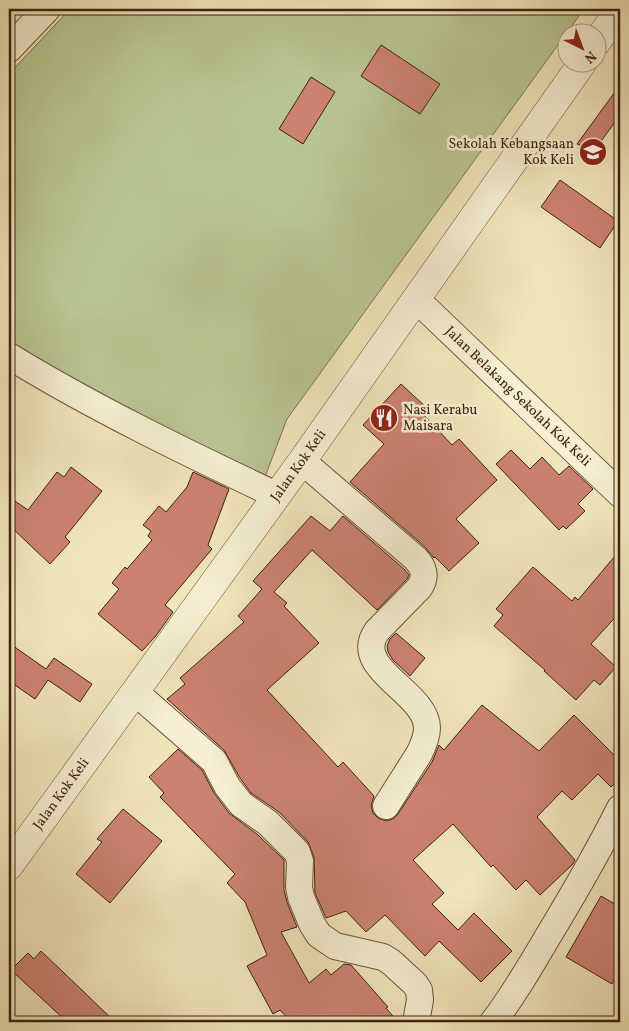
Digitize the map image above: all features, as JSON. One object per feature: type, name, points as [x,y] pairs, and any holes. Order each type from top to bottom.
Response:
[{"type":"street","points":[[9,49],[47,9]]},
{"type":"street","points":[[606,29],[620,9]]},
{"type":"street","name":"Jalan Kok Keli","points":[[9,866],[302,461],[575,72]]},
{"type":"street","name":"Jalan Belakang Sekolah Kok Keli","points":[[416,299],[620,494]]},
{"type":"street","points":[[9,356],[60,387],[276,496]]},
{"type":"street","points":[[302,461],[415,558],[424,572],[419,588],[373,637],[371,651],[376,662],[422,712],[427,728],[419,754],[386,806]]},
{"type":"street","points":[[135,692],[214,761],[227,786],[241,804],[268,823],[297,852],[300,861],[299,887],[301,897],[312,924],[319,935],[335,946],[383,957],[414,984],[418,990],[420,1000],[416,1022]]},
{"type":"street","points":[[493,1022],[515,990],[589,867],[620,808]]},
{"type":"green space","points":[[70,9],[584,9],[575,22],[556,22],[556,48],[287,419],[263,482],[9,347],[9,74]]},
{"type":"building","points":[[381,45],[440,84],[420,114],[361,76]]},
{"type":"building","points":[[311,77],[335,92],[303,144],[279,129]]},
{"type":"building","points":[[620,85],[620,115],[594,151],[577,144]]},
{"type":"building","points":[[560,180],[618,221],[600,248],[541,207]]},
{"type":"building","points":[[401,384],[427,408],[422,413],[452,445],[459,439],[497,480],[456,519],[479,543],[449,571],[425,547],[350,482],[384,444],[363,425]]},
{"type":"building","points":[[511,450],[530,469],[542,457],[559,475],[569,466],[593,489],[578,504],[585,511],[566,529],[563,526],[559,530],[496,464]]},
{"type":"building","points":[[71,467],[102,491],[65,537],[70,542],[50,564],[9,525],[9,497],[28,510],[57,472],[64,477]]},
{"type":"building","points":[[193,472],[229,489],[208,545],[212,549],[165,605],[173,612],[142,651],[98,614],[119,589],[112,583],[152,540],[148,536],[151,531],[143,525],[159,506],[166,512],[187,487]]},
{"type":"building","points":[[311,516],[330,531],[343,516],[409,575],[377,610],[312,550],[274,592],[287,603],[284,606],[319,643],[267,690],[338,767],[343,762],[374,796],[371,806],[373,813],[378,818],[386,821],[393,819],[398,814],[432,762],[439,745],[444,750],[482,705],[539,751],[574,715],[620,761],[620,778],[611,787],[598,774],[572,800],[562,791],[537,817],[575,860],[540,895],[526,880],[516,890],[493,865],[491,867],[453,824],[413,860],[444,893],[432,904],[458,930],[474,913],[512,951],[481,982],[439,941],[425,956],[385,915],[366,932],[346,911],[326,918],[315,893],[314,857],[308,842],[279,812],[251,793],[224,750],[167,699],[185,684],[180,678],[244,622],[238,616],[262,589],[253,581]]},
{"type":"building","points":[[620,550],[620,612],[591,644],[616,667],[600,685],[594,680],[576,700],[545,670],[494,626],[503,615],[496,609],[533,567],[572,601],[575,597],[578,600]]},
{"type":"building","points":[[396,633],[425,658],[410,676],[393,660],[388,652],[387,646],[390,639]]},
{"type":"building","points":[[9,643],[46,669],[54,658],[92,684],[80,702],[48,680],[35,699],[9,681]]},
{"type":"building","points":[[178,749],[202,770],[214,793],[229,813],[258,835],[284,860],[284,890],[297,927],[281,932],[309,983],[326,969],[331,975],[344,964],[351,965],[388,1007],[386,1008],[398,1022],[291,1022],[280,1010],[273,1014],[247,966],[267,955],[245,902],[227,883],[235,874],[160,797],[164,793],[149,777]]},
{"type":"building","points":[[123,809],[162,841],[110,903],[76,874],[102,842],[97,839]]},
{"type":"building","points":[[601,896],[620,907],[620,969],[612,984],[566,957]]},
{"type":"building","points":[[41,951],[115,1022],[67,1022],[11,970],[28,953],[34,959]]},
{"type":"place","name":"Sekolah Kebangsaan Kok Keli","points":[[593,152]]},
{"type":"place","name":"Nasi Kerabu Maisara","points":[[384,418]]}]
